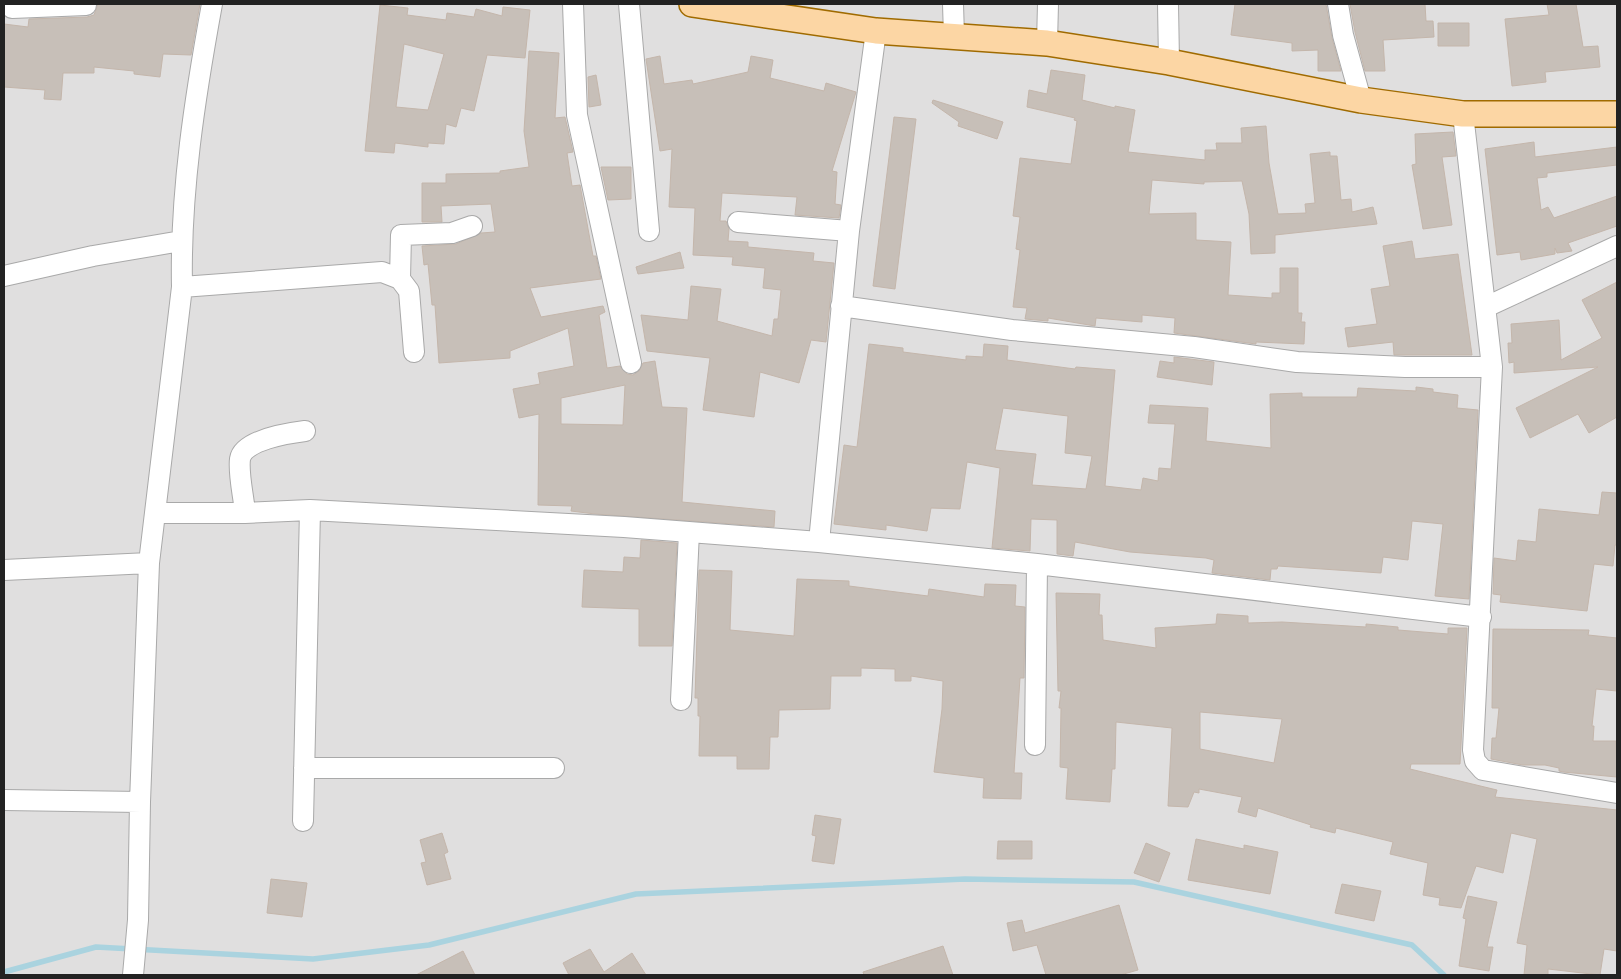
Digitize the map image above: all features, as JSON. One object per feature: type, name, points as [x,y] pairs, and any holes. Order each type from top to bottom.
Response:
[{"type":"main road","points":[[692,4],[746,8],[876,32],[1047,43],[1169,62],[1361,100],[1463,114],[1617,114]]},
{"type":"street","points":[[12,4],[12,8],[86,5]]},
{"type":"street","points":[[134,966],[138,920],[140,802],[149,563],[182,287],[181,241],[195,99],[212,4]]},
{"type":"street","points":[[573,4],[577,115],[631,363]]},
{"type":"street","points":[[629,4],[649,231]]},
{"type":"street","points":[[952,4],[954,36]]},
{"type":"street","points":[[1047,43],[1048,4]]},
{"type":"street","points":[[1168,4],[1169,62]]},
{"type":"street","points":[[1338,4],[1343,35],[1361,100]]},
{"type":"street","points":[[819,542],[849,231],[876,32]]},
{"type":"street","points":[[1463,114],[1492,367],[1473,750],[1475,761],[1483,770],[1617,793]]},
{"type":"street","points":[[738,222],[849,231]]},
{"type":"street","points":[[400,280],[401,236],[452,233],[472,226]]},
{"type":"street","points":[[4,276],[93,256],[181,241]]},
{"type":"street","points":[[1486,307],[1617,246]]},
{"type":"street","points":[[182,287],[382,272],[400,280],[410,291],[414,352]]},
{"type":"street","points":[[842,306],[1012,330],[1194,347],[1297,362],[1405,367],[1492,367]]},
{"type":"street","points":[[245,514],[240,459],[244,450],[257,442],[285,434],[305,431]]},
{"type":"street","points":[[156,513],[245,514],[310,510],[690,532],[819,542],[1037,564],[1481,617]]},
{"type":"street","points":[[303,821],[310,510]]},
{"type":"street","points":[[682,700],[690,532]]},
{"type":"street","points":[[4,570],[149,563]]},
{"type":"street","points":[[1035,746],[1037,564]]},
{"type":"street","points":[[304,768],[554,768]]},
{"type":"street","points":[[4,800],[140,802]]},
{"type":"shaded area","points":[[4,4],[1617,4],[1617,975],[4,975]]},
{"type":"building","points":[[98,4],[200,4],[191,55],[163,54],[160,77],[134,74],[134,71],[94,67],[94,73],[63,73],[61,100],[44,99],[45,90],[4,87],[4,24],[28,27],[29,19],[87,17],[94,15]]},
{"type":"building","points":[[1235,4],[1326,4],[1332,38],[1341,71],[1318,71],[1318,50],[1292,51],[1292,43],[1231,35]]},
{"type":"building","points":[[1350,4],[1425,4],[1426,21],[1433,21],[1434,37],[1383,40],[1385,71],[1365,71]]},
{"type":"building","points":[[1547,4],[1576,4],[1583,47],[1598,46],[1600,67],[1545,72],[1546,82],[1512,86],[1505,19],[1549,15]]},
{"type":"building","points":[[380,5],[408,8],[407,15],[446,20],[447,13],[474,17],[476,9],[502,16],[503,7],[530,10],[525,58],[487,55],[474,111],[461,108],[456,127],[446,124],[444,144],[428,143],[428,147],[395,143],[394,153],[365,151]],"holes":[[[404,44],[444,54],[428,110],[396,107]]]},
{"type":"building","points":[[1438,23],[1469,23],[1469,46],[1438,46]]},
{"type":"building","points":[[529,51],[559,53],[555,118],[565,117],[573,152],[567,153],[572,186],[580,185],[593,256],[596,256],[601,279],[530,288],[541,317],[603,306],[605,312],[599,315],[607,368],[620,366],[627,374],[633,375],[639,371],[643,363],[655,361],[662,407],[687,408],[682,502],[775,511],[774,527],[595,514],[571,511],[572,506],[538,505],[539,414],[519,418],[513,389],[540,384],[538,373],[574,366],[568,328],[510,351],[510,358],[439,363],[435,305],[432,305],[428,264],[424,265],[422,246],[456,244],[481,233],[495,232],[491,204],[441,206],[442,222],[422,222],[422,183],[446,183],[446,174],[500,173],[500,171],[529,167],[524,131]],"holes":[[[625,385],[623,425],[561,424],[561,398]]]},
{"type":"building","points":[[660,56],[664,84],[692,80],[693,84],[748,72],[751,56],[773,60],[770,78],[824,91],[826,83],[856,92],[832,171],[837,172],[835,204],[841,205],[839,218],[795,215],[797,197],[722,193],[720,221],[726,221],[729,229],[728,241],[748,242],[748,247],[814,253],[813,261],[834,263],[826,342],[811,340],[799,383],[760,372],[754,417],[703,410],[710,358],[647,351],[641,315],[688,320],[691,286],[721,289],[717,321],[772,336],[774,319],[778,319],[781,290],[763,288],[765,268],[732,265],[733,257],[693,255],[695,208],[669,207],[672,149],[660,151],[646,59]]},
{"type":"building","points":[[1051,70],[1085,75],[1082,100],[1115,108],[1115,106],[1135,110],[1128,152],[1205,160],[1205,150],[1217,150],[1216,143],[1242,143],[1241,128],[1266,126],[1269,163],[1278,214],[1306,213],[1305,204],[1315,203],[1310,154],[1330,152],[1330,156],[1337,156],[1341,200],[1351,199],[1352,212],[1373,207],[1377,224],[1275,235],[1275,253],[1251,254],[1249,214],[1242,181],[1204,182],[1204,184],[1152,180],[1149,214],[1196,213],[1196,240],[1231,242],[1228,295],[1272,298],[1272,293],[1280,293],[1280,268],[1298,268],[1298,313],[1302,313],[1301,322],[1305,322],[1304,344],[1256,342],[1256,344],[1174,333],[1175,318],[1142,315],[1142,322],[1096,318],[1095,326],[1048,318],[1048,321],[1025,319],[1027,308],[1013,307],[1020,250],[1016,249],[1020,217],[1013,216],[1020,158],[1071,164],[1077,121],[1074,120],[1075,118],[1027,107],[1029,90],[1047,94]]},
{"type":"building","points":[[596,75],[601,105],[589,107],[588,77]]},
{"type":"building","points":[[933,100],[1003,122],[997,139],[958,126],[959,122],[932,103]]},
{"type":"building","points":[[894,117],[916,119],[895,289],[873,286]]},
{"type":"building","points":[[1453,132],[1456,156],[1442,157],[1452,225],[1423,229],[1412,165],[1416,164],[1415,134]]},
{"type":"building","points":[[1534,142],[1535,157],[1617,147],[1617,165],[1547,173],[1547,177],[1537,178],[1541,210],[1548,207],[1554,218],[1617,196],[1617,226],[1568,243],[1572,251],[1557,253],[1555,248],[1555,254],[1521,260],[1520,252],[1497,255],[1485,149]]},
{"type":"building","points":[[601,167],[631,167],[631,199],[608,200]]},
{"type":"building","points":[[1412,241],[1415,259],[1458,254],[1472,355],[1394,355],[1393,342],[1348,347],[1345,328],[1377,324],[1371,289],[1390,286],[1383,246]]},
{"type":"building","points":[[680,252],[684,268],[638,274],[636,267]]},
{"type":"building","points":[[1617,282],[1617,417],[1589,433],[1578,414],[1530,438],[1516,408],[1598,367],[1514,373],[1514,362],[1509,363],[1508,343],[1512,343],[1511,324],[1559,320],[1561,360],[1602,338],[1582,300]]},
{"type":"building","points":[[869,344],[903,348],[903,352],[966,360],[966,356],[983,357],[984,344],[1008,346],[1007,360],[1075,369],[1076,367],[1115,370],[1105,486],[1141,490],[1143,478],[1158,481],[1159,468],[1171,469],[1175,424],[1148,423],[1150,405],[1208,408],[1206,441],[1271,448],[1270,394],[1302,393],[1302,397],[1357,397],[1358,388],[1416,391],[1416,387],[1433,389],[1433,392],[1458,395],[1457,408],[1478,410],[1469,599],[1435,596],[1443,524],[1412,521],[1408,560],[1383,557],[1381,573],[1278,566],[1277,569],[1271,569],[1270,580],[1212,573],[1214,560],[1206,558],[1130,552],[1075,542],[1073,556],[1057,554],[1057,520],[1031,519],[1030,551],[992,548],[1000,468],[967,462],[960,509],[931,508],[927,531],[886,525],[886,530],[834,524],[844,445],[857,447]],"holes":[[[1003,408],[1068,416],[1065,453],[1092,456],[1086,489],[1032,485],[1036,454],[995,450]]]},
{"type":"building","points":[[1174,357],[1214,362],[1212,385],[1157,377],[1160,361],[1174,363]]},
{"type":"building","points":[[1602,492],[1617,493],[1617,545],[1615,545],[1613,566],[1594,564],[1587,611],[1500,602],[1501,595],[1493,594],[1494,558],[1516,561],[1518,540],[1536,542],[1539,509],[1599,515]]},
{"type":"building","points":[[641,540],[677,543],[672,646],[639,646],[639,609],[582,607],[584,570],[623,572],[624,557],[640,558]]},
{"type":"building","points":[[699,570],[732,571],[730,630],[794,636],[797,579],[849,581],[849,586],[928,596],[929,589],[984,597],[985,584],[1016,585],[1015,606],[1025,607],[1024,678],[1020,678],[1014,773],[1022,773],[1021,799],[983,798],[984,778],[934,772],[942,709],[943,681],[911,676],[911,681],[895,681],[895,669],[861,668],[861,676],[831,676],[830,709],[779,710],[778,737],[770,737],[769,769],[737,769],[737,756],[699,756],[700,716],[698,716],[698,698],[695,698]]},
{"type":"building","points":[[1056,593],[1100,594],[1099,615],[1102,615],[1103,640],[1156,648],[1155,628],[1216,624],[1217,614],[1248,616],[1248,623],[1282,622],[1366,627],[1366,624],[1398,627],[1398,630],[1448,634],[1448,628],[1467,628],[1460,764],[1411,764],[1410,769],[1497,790],[1495,797],[1617,810],[1617,951],[1604,949],[1600,975],[1548,969],[1548,975],[1524,975],[1527,945],[1517,943],[1537,839],[1511,833],[1503,873],[1476,866],[1461,908],[1439,905],[1440,898],[1423,895],[1428,863],[1390,854],[1393,842],[1336,828],[1335,833],[1310,827],[1311,825],[1258,808],[1256,817],[1238,812],[1242,797],[1199,789],[1199,793],[1194,792],[1188,807],[1168,806],[1172,728],[1116,722],[1115,769],[1112,769],[1110,802],[1066,799],[1068,768],[1060,767],[1061,708],[1059,708],[1061,691],[1058,691]],"holes":[[[1200,712],[1282,719],[1274,763],[1200,749]]]},
{"type":"building","points":[[1493,629],[1589,630],[1588,635],[1617,638],[1617,691],[1596,689],[1592,726],[1594,726],[1593,741],[1616,741],[1617,777],[1563,772],[1559,771],[1559,768],[1545,765],[1523,765],[1491,759],[1492,738],[1496,738],[1499,708],[1492,708]]},
{"type":"building","points":[[815,815],[841,819],[834,864],[812,861],[816,836],[812,835]]},
{"type":"building","points":[[442,833],[448,852],[444,854],[451,879],[427,885],[421,863],[426,862],[420,840]]},
{"type":"building","points":[[1196,839],[1244,849],[1244,845],[1278,852],[1270,894],[1188,880]]},
{"type":"building","points":[[998,841],[1032,841],[1032,859],[997,859]]},
{"type":"building","points":[[1146,843],[1170,853],[1159,882],[1134,873]]},
{"type":"building","points":[[271,879],[307,883],[302,917],[267,913]]},
{"type":"building","points":[[1342,884],[1381,891],[1374,921],[1335,913]]},
{"type":"building","points":[[1468,896],[1497,902],[1487,947],[1493,947],[1489,971],[1459,966],[1466,919],[1463,918]]},
{"type":"building","points":[[1119,905],[1138,970],[1120,975],[1046,975],[1037,945],[1013,951],[1007,923],[1022,920],[1025,933]]},
{"type":"building","points":[[943,946],[953,975],[864,975],[863,972]]},
{"type":"building","points":[[590,949],[604,972],[632,953],[646,975],[569,975],[563,963]]},
{"type":"building","points":[[463,951],[475,975],[416,975]]},
{"type":"waterway","points":[[4,972],[96,947],[313,959],[429,945],[636,894],[965,879],[1134,882],[1412,945],[1444,975]]}]
